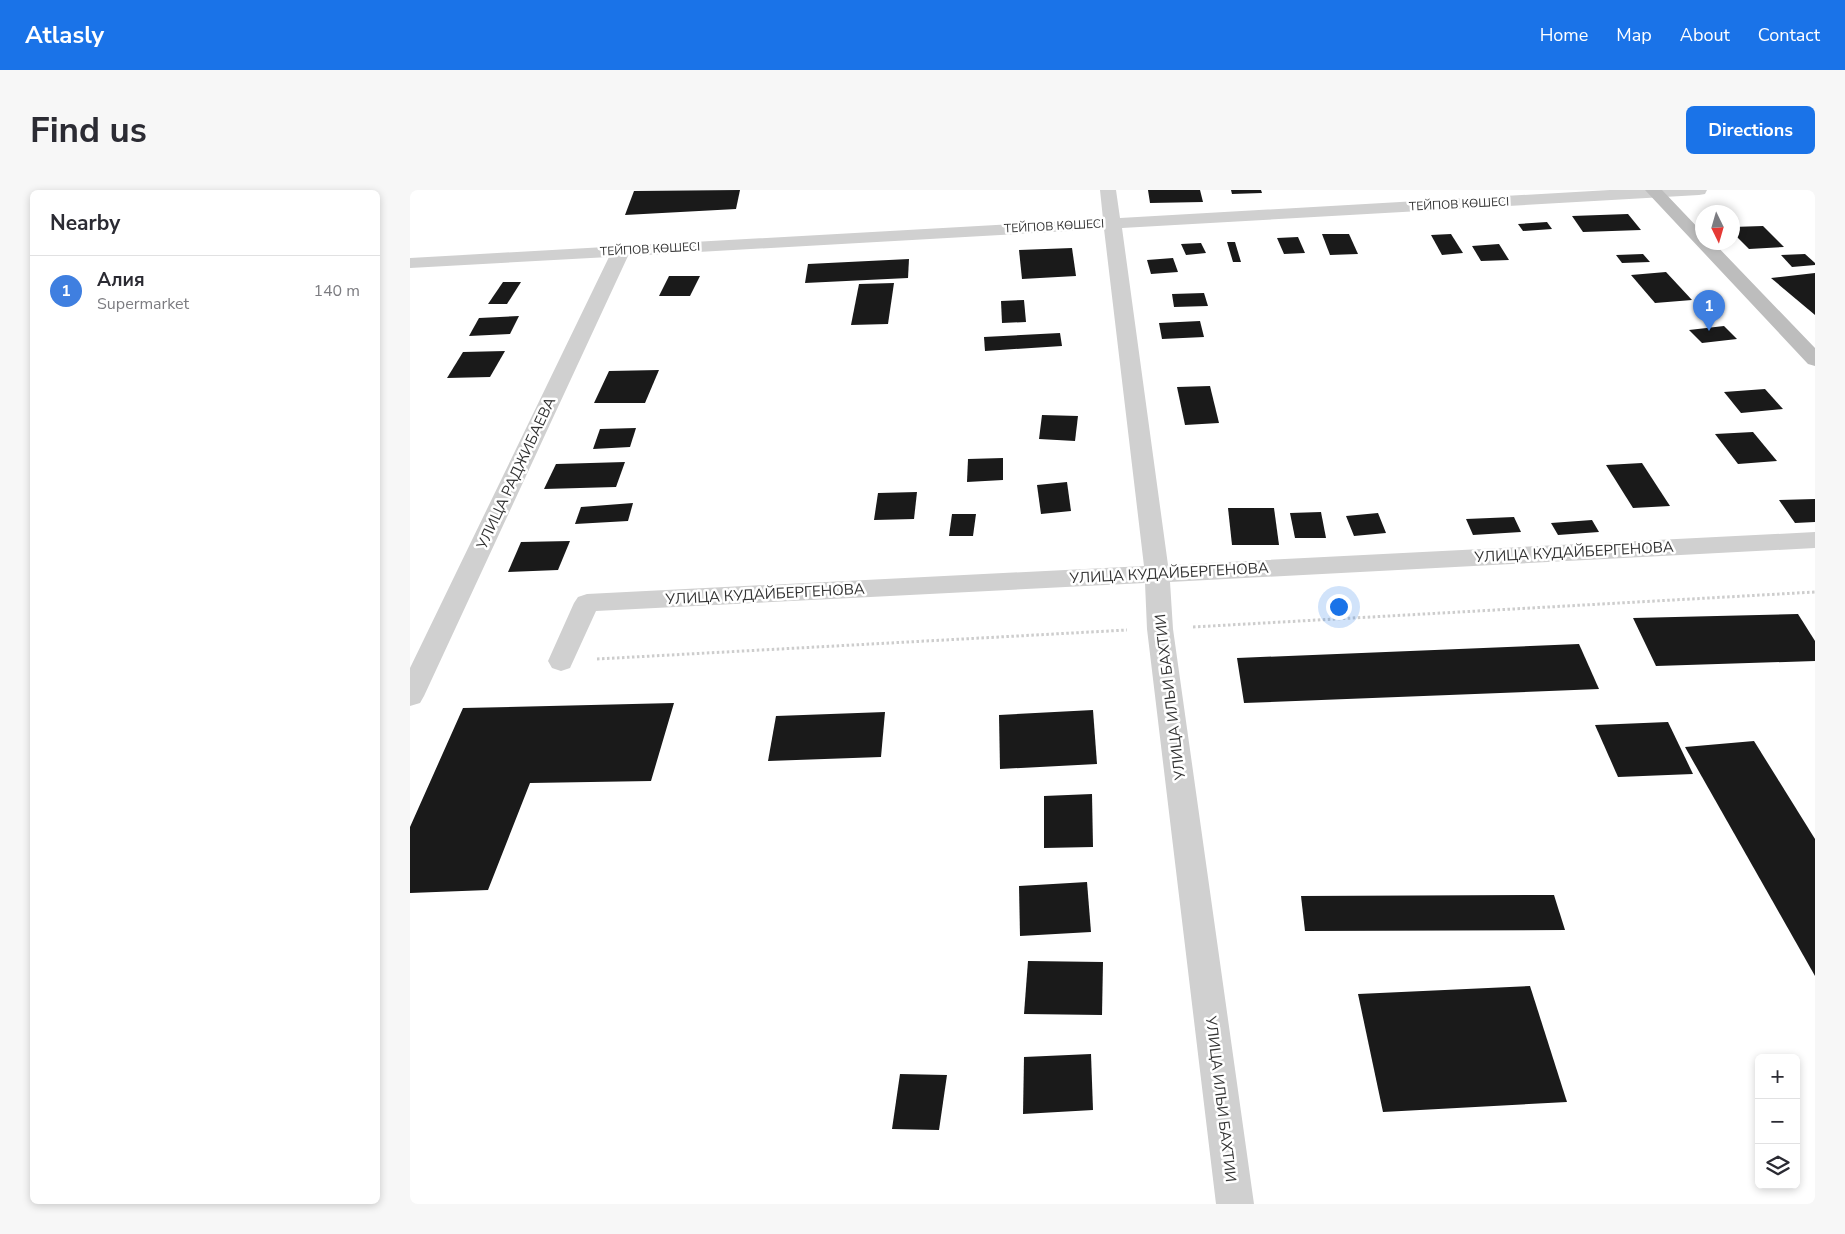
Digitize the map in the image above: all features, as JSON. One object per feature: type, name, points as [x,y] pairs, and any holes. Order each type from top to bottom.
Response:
[{"type":"main road","points":[[1654,192],[1695,234]]},
{"type":"main road","points":[[1711,250],[1815,360]]},
{"type":"street","name":"УЛИЦА ИЛЬИ БАХТИИ","points":[[1108,190],[1157,574],[1160,629],[1235,1204]]},
{"type":"street","name":"ТЕЙПОВ КӨШЕСІ","points":[[410,263],[1699,190]]},
{"type":"street","name":"УЛИЦА РАДЖИБАЕВА","points":[[410,696],[621,251]]},
{"type":"street","name":"УЛИЦА КУДАЙБЕРГЕНОВА","points":[[561,661],[587,603],[1815,540]]},
{"type":"building","points":[[740,190],[736,209],[625,215],[634,191]]},
{"type":"building","points":[[1148,190],[1200,190],[1203,202],[1150,203]]},
{"type":"building","points":[[1231,190],[1261,190],[1262,193],[1232,194]]},
{"type":"building","points":[[1628,214],[1641,230],[1583,232],[1572,216]]},
{"type":"building","points":[[1547,222],[1552,229],[1523,231],[1518,224]]},
{"type":"building","points":[[1763,226],[1784,247],[1749,249],[1740,240],[1740,227]]},
{"type":"building","points":[[1322,234],[1349,234],[1358,254],[1330,255]]},
{"type":"building","points":[[1451,234],[1463,253],[1442,255],[1431,235]]},
{"type":"building","points":[[1298,237],[1305,253],[1284,254],[1277,238]]},
{"type":"building","points":[[1227,242],[1235,242],[1241,262],[1233,262]]},
{"type":"building","points":[[1201,243],[1206,253],[1186,255],[1181,244]]},
{"type":"building","points":[[1499,244],[1509,260],[1481,261],[1472,246]]},
{"type":"building","points":[[1072,248],[1076,276],[1022,279],[1019,250]]},
{"type":"building","points":[[1643,254],[1650,262],[1622,263],[1616,255]]},
{"type":"building","points":[[1805,254],[1815,265],[1792,267],[1781,255]]},
{"type":"building","points":[[1173,258],[1178,272],[1151,274],[1147,260]]},
{"type":"building","points":[[909,259],[908,278],[805,283],[808,264]]},
{"type":"building","points":[[1666,272],[1692,300],[1655,303],[1631,275]]},
{"type":"building","points":[[1815,273],[1815,315],[1771,278]]},
{"type":"building","points":[[669,276],[700,276],[690,296],[659,296]]},
{"type":"building","points":[[503,282],[521,282],[507,304],[488,304]]},
{"type":"building","points":[[894,283],[888,324],[851,325],[859,284]]},
{"type":"building","points":[[1204,293],[1208,306],[1174,307],[1172,294]]},
{"type":"building","points":[[1024,300],[1026,322],[1002,323],[1001,301]]},
{"type":"building","points":[[519,316],[510,334],[469,336],[479,318]]},
{"type":"building","points":[[1200,321],[1204,337],[1162,339],[1159,323]]},
{"type":"building","points":[[1724,326],[1737,339],[1702,343],[1689,330]]},
{"type":"building","points":[[1060,333],[1062,346],[985,351],[984,337]]},
{"type":"building","points":[[505,351],[490,377],[447,378],[463,352]]},
{"type":"building","points":[[659,370],[645,403],[594,403],[609,371]]},
{"type":"building","points":[[1210,386],[1219,423],[1185,425],[1177,387]]},
{"type":"building","points":[[1765,389],[1783,409],[1741,413],[1724,392]]},
{"type":"building","points":[[1042,415],[1078,416],[1075,441],[1039,439]]},
{"type":"building","points":[[636,428],[630,447],[593,449],[600,429]]},
{"type":"building","points":[[1753,432],[1777,461],[1738,464],[1715,434]]},
{"type":"building","points":[[1003,458],[1003,480],[967,482],[968,459]]},
{"type":"building","points":[[625,462],[616,487],[544,489],[556,464]]},
{"type":"building","points":[[1642,463],[1670,506],[1633,508],[1606,465]]},
{"type":"building","points":[[1067,482],[1071,511],[1041,514],[1037,485]]},
{"type":"building","points":[[917,492],[914,519],[874,520],[878,493]]},
{"type":"building","points":[[1815,499],[1815,522],[1795,523],[1779,500]]},
{"type":"building","points":[[633,503],[628,521],[575,524],[581,507]]},
{"type":"building","points":[[1228,508],[1274,508],[1279,545],[1232,545]]},
{"type":"building","points":[[1321,512],[1326,538],[1295,538],[1290,513]]},
{"type":"building","points":[[1378,513],[1386,533],[1354,536],[1346,516]]},
{"type":"building","points":[[952,514],[976,514],[973,536],[949,536]]},
{"type":"building","points":[[1514,517],[1521,532],[1473,535],[1466,519]]},
{"type":"building","points":[[1592,520],[1599,532],[1558,535],[1551,523]]},
{"type":"building","points":[[570,541],[558,570],[508,572],[521,542]]},
{"type":"building","points":[[1798,614],[1815,641],[1815,661],[1656,666],[1633,618]]},
{"type":"building","points":[[1579,644],[1599,689],[1244,703],[1237,658]]},
{"type":"building","points":[[674,703],[651,781],[530,783],[488,890],[410,893],[410,827],[463,708]]},
{"type":"building","points":[[1093,710],[1097,764],[1000,769],[999,715]]},
{"type":"building","points":[[885,712],[881,757],[768,761],[776,716]]},
{"type":"building","points":[[1668,722],[1693,774],[1618,777],[1595,725]]},
{"type":"building","points":[[1754,741],[1815,839],[1815,976],[1685,747]]},
{"type":"building","points":[[1092,794],[1093,847],[1044,848],[1044,796]]},
{"type":"building","points":[[1087,882],[1091,932],[1020,936],[1019,886]]},
{"type":"building","points":[[1554,895],[1565,930],[1305,931],[1301,896]]},
{"type":"building","points":[[1028,961],[1103,962],[1102,1015],[1024,1014]]},
{"type":"building","points":[[1530,986],[1567,1102],[1383,1112],[1358,994]]},
{"type":"building","points":[[1091,1054],[1093,1110],[1023,1114],[1024,1057]]},
{"type":"building","points":[[900,1074],[947,1075],[939,1130],[892,1129]]},
{"type":"place","name":"Алия","points":[[1709,331]]}]
